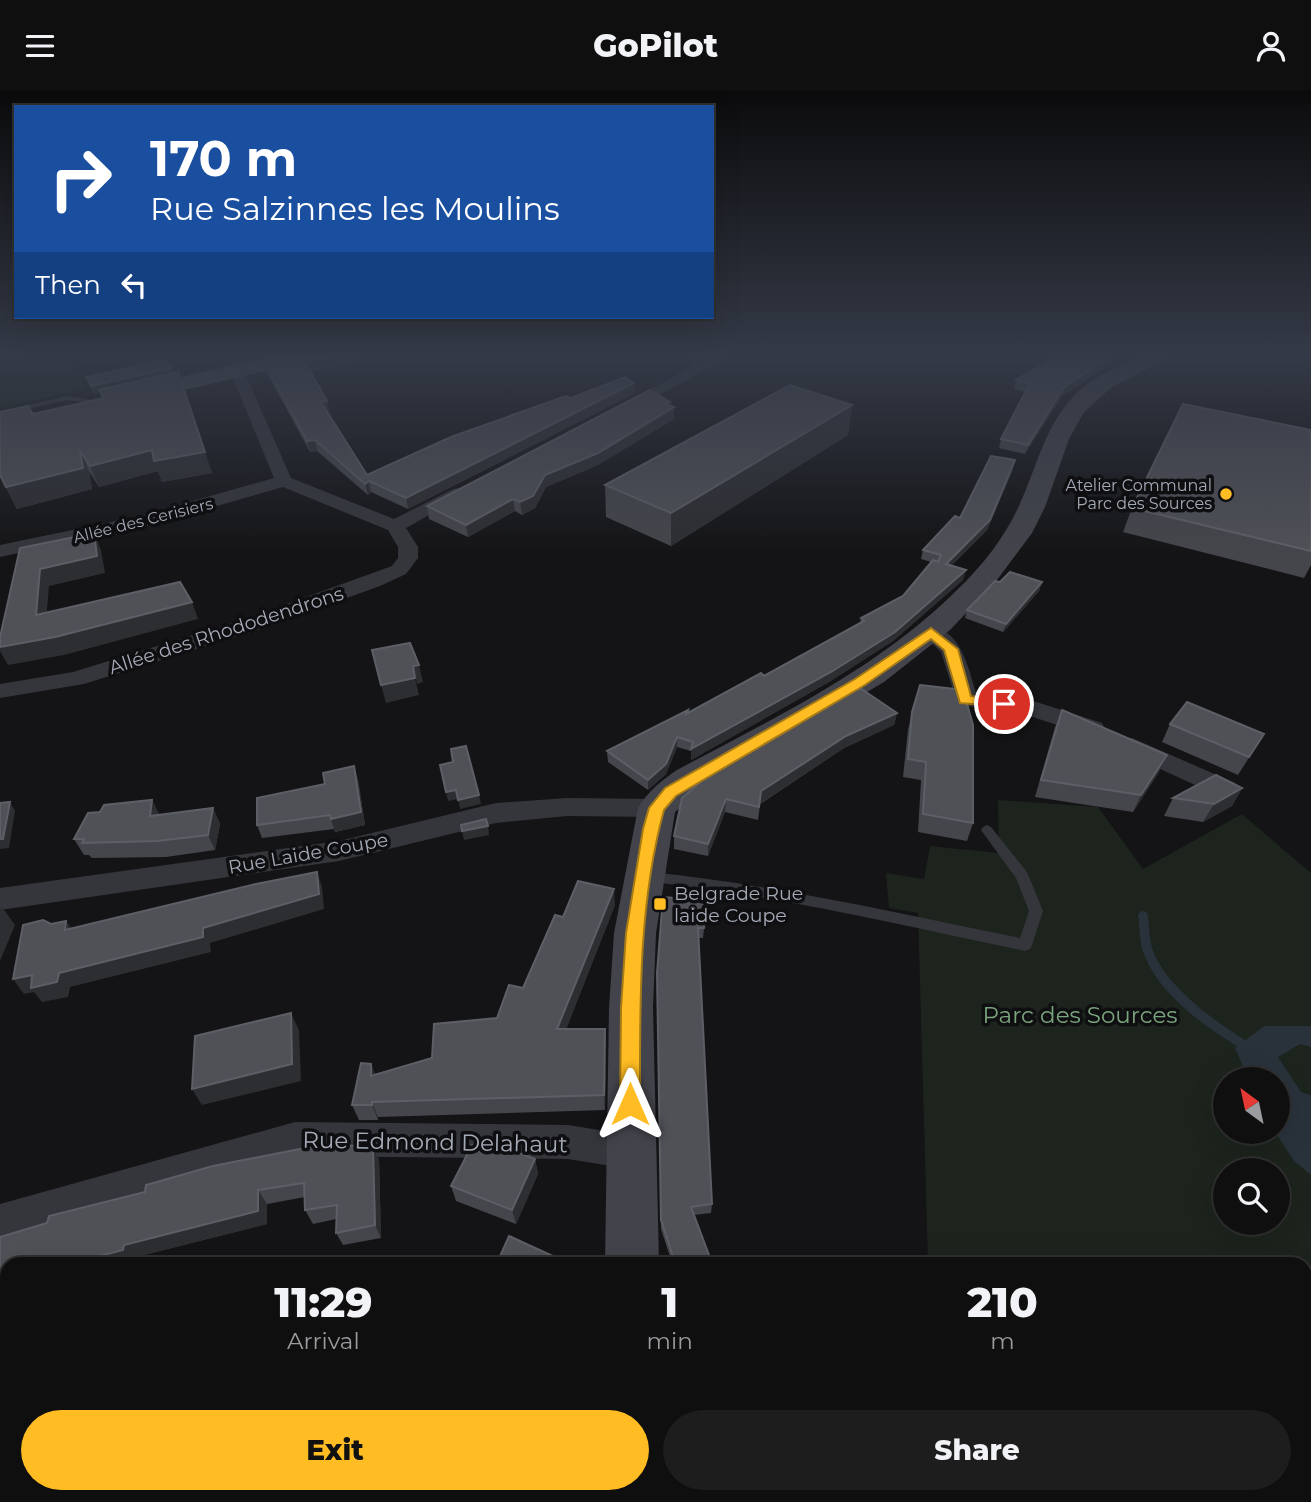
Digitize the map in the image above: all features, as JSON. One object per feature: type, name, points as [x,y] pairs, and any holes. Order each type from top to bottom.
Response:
[{"type":"street","points":[[259,422],[284,481],[395,526],[480,482]]},
{"type":"street","points":[[632,1257],[631,1008],[635,933],[657,808],[671,792],[690,779],[860,682],[931,632],[999,560],[1024,522],[1068,422]]},
{"type":"street","name":"Allée des Cerisiers","points":[[0,551],[64,540],[220,501],[284,481]]},
{"type":"street","name":"Allée des Rhododendrons","points":[[0,691],[76,679],[256,623],[373,582],[400,570],[408,558],[408,547],[395,526]]},
{"type":"street","points":[[931,632],[951,649],[965,700],[1024,706],[1082,724],[1226,789]]},
{"type":"street","name":"Rue Laide Coupe","points":[[0,899],[339,851],[496,813],[568,807],[657,808]]},
{"type":"street","name":"Rue Edmond Delahaut","points":[[0,1223],[295,1139],[568,1142],[630,1152]]},
{"type":"lane","points":[[644,877],[669,878],[753,892],[1025,945],[1036,911],[1023,876],[987,830]]},
{"type":"green space","name":"Parc des Sources","points":[[998,800],[1098,807],[1143,869],[1242,814],[1311,873],[1311,1257],[928,1257],[918,913],[889,908],[886,873],[924,879],[930,846],[999,853]]},
{"type":"shaded area","points":[[1264,1026],[1311,1026],[1311,1047],[1300,1044],[1278,1057],[1285,1067],[1243,1067],[1235,1048]]},
{"type":"shaded area","points":[[1290,1075],[1301,1092],[1311,1095],[1311,1175],[1294,1161],[1284,1145],[1290,1145]]},
{"type":"building","points":[[0,422],[195,422],[205,452],[154,461],[152,450],[90,466],[80,450],[83,468],[6,487],[0,475]]},
{"type":"building","points":[[296,422],[334,422],[367,475],[451,437],[494,422],[557,422],[406,498],[369,481],[365,484],[315,440],[307,441]]},
{"type":"building","points":[[589,422],[649,422],[598,453],[545,475],[533,496],[520,502],[513,499],[466,525],[427,506]]},
{"type":"building","points":[[722,422],[824,422],[671,513],[605,485]]},
{"type":"building","points":[[1010,422],[1042,422],[1028,445],[1001,439]]},
{"type":"building","name":"Atelier Communal Parc des Sources","points":[[1174,422],[1271,422],[1311,430],[1311,551],[1132,508]]},
{"type":"building","points":[[991,456],[1015,460],[990,520],[946,564],[966,570],[895,632],[831,672],[691,749],[693,742],[677,737],[666,764],[648,780],[607,751],[688,710],[686,714],[761,673],[764,676],[864,621],[861,618],[903,596],[933,560],[938,562],[941,555],[923,550],[955,516],[960,518]]},
{"type":"building","points":[[94,533],[97,556],[40,569],[36,615],[180,582],[192,602],[55,637],[0,647],[20,548]]},
{"type":"building","points":[[1010,572],[1042,582],[1006,624],[967,610],[995,581],[1000,582]]},
{"type":"building","points":[[410,643],[419,665],[413,666],[415,678],[381,685],[372,650]]},
{"type":"building","points":[[920,685],[963,690],[973,725],[973,823],[923,814],[926,762],[908,759],[912,712]]},
{"type":"building","points":[[860,688],[897,713],[846,736],[761,791],[759,807],[726,799],[708,844],[674,836],[682,798],[705,778]]},
{"type":"building","points":[[1187,702],[1264,734],[1249,757],[1170,724]]},
{"type":"building","points":[[1062,710],[1167,755],[1141,795],[1041,780]]},
{"type":"building","points":[[466,746],[479,795],[458,800],[456,790],[446,792],[440,765],[453,762],[451,749]]},
{"type":"building","points":[[354,766],[361,812],[331,819],[330,815],[257,825],[257,798],[325,784],[323,773]]},
{"type":"building","points":[[1216,775],[1242,788],[1214,804],[1173,798]]},
{"type":"building","points":[[152,800],[150,816],[213,808],[208,835],[157,841],[82,843],[84,839],[74,839],[88,813],[100,812],[104,805]]},
{"type":"building","points":[[10,802],[3,839],[0,839],[0,803]]},
{"type":"building","points":[[486,819],[488,826],[462,831],[461,825]]},
{"type":"building","points":[[317,872],[319,894],[203,928],[203,937],[59,973],[57,982],[31,988],[32,975],[13,979],[23,925],[43,920],[51,924],[66,921],[65,930]]},
{"type":"building","points":[[578,881],[614,889],[557,1029],[605,1029],[604,1095],[372,1102],[372,1105],[352,1105],[361,1063],[371,1064],[371,1076],[432,1058],[434,1024],[497,1018],[509,985],[523,988],[555,915],[563,917]]},
{"type":"building","points":[[663,897],[707,901],[704,928],[698,928],[712,1204],[691,1207],[710,1257],[673,1257],[661,1220],[657,973]]},
{"type":"building","points":[[291,1013],[292,1064],[192,1089],[195,1036]]},
{"type":"building","points":[[320,1145],[373,1146],[375,1225],[336,1233],[337,1205],[305,1210],[304,1183],[258,1190],[258,1211],[124,1245],[123,1250],[96,1257],[0,1257],[0,1237],[47,1223],[49,1216],[145,1192],[146,1185],[213,1166]]},
{"type":"building","points":[[472,1145],[499,1145],[535,1159],[512,1210],[451,1186]]},
{"type":"building","points":[[509,1236],[555,1257],[500,1257]]},
{"type":"waterway","points":[[1143,915],[1147,949],[1166,981],[1200,1016],[1241,1043]]},
{"type":"place","name":"Atelier Communal Parc des Sources","points":[[1226,494]]},
{"type":"place","name":"Belgrade Rue laide Coupe","points":[[660,904]]},
{"type":"route","points":[[630,1104],[635,933],[651,829],[657,808],[671,792],[860,682],[931,632],[944,640],[951,649],[965,700],[1004,704]]}]
